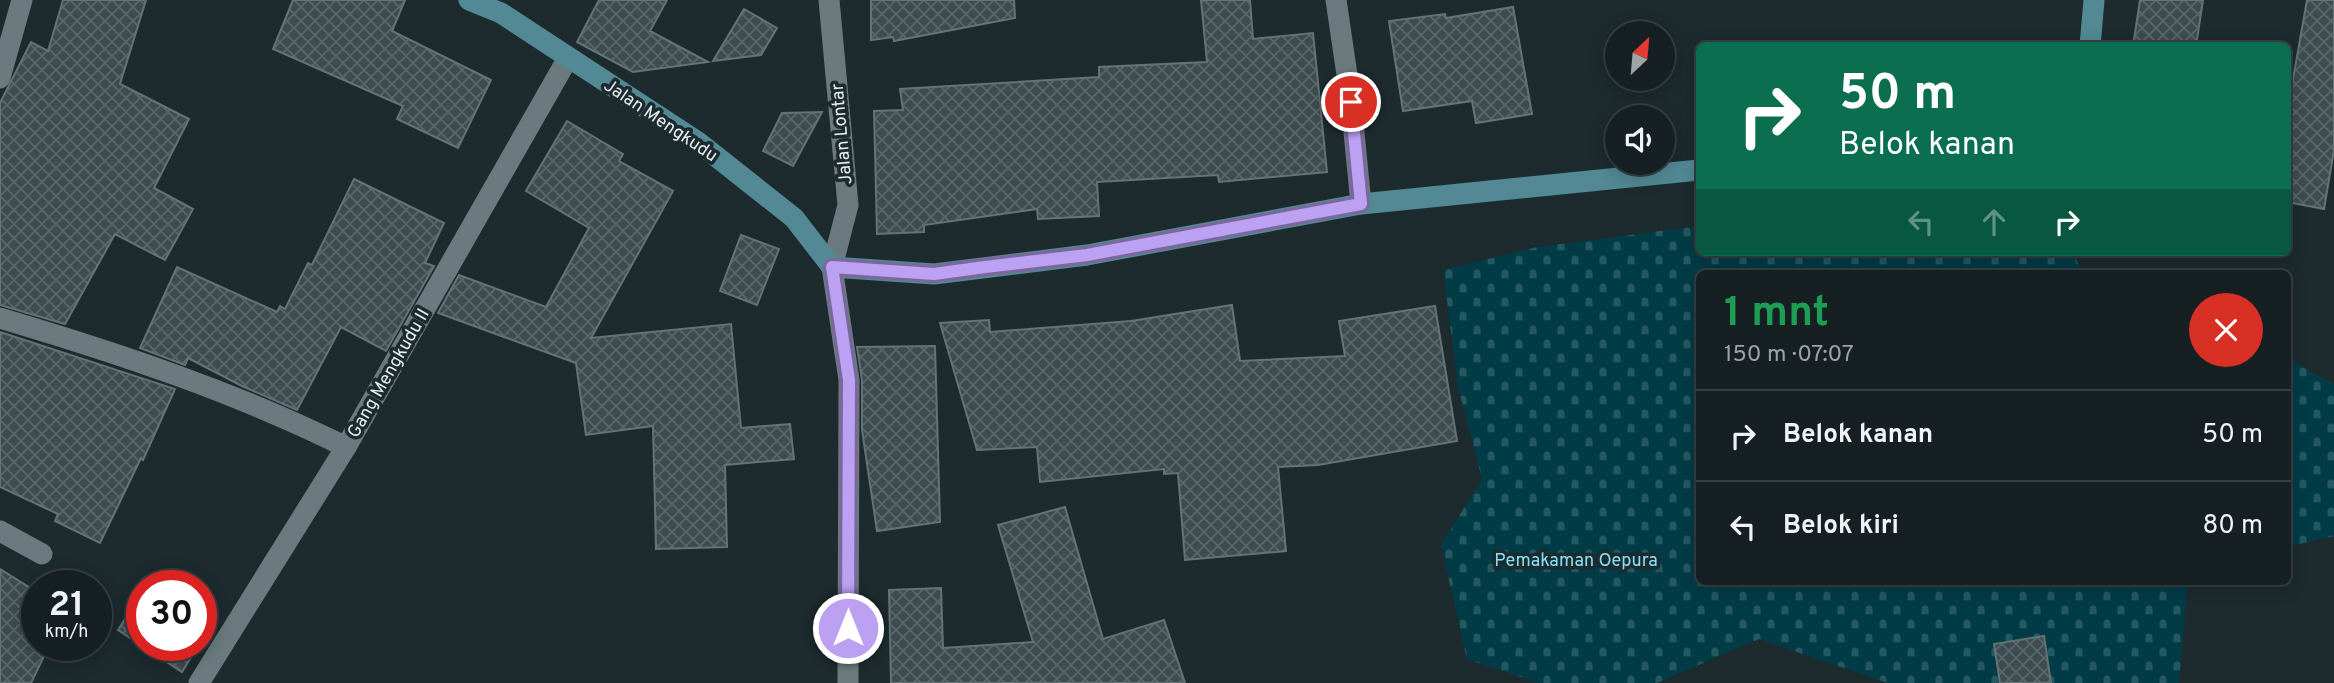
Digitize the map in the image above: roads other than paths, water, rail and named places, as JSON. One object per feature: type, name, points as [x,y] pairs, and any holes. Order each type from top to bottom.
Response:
[{"type":"street","points":[[0,78],[22,0]]},
{"type":"street","name":"Jalan Mengkudu","points":[[469,0],[500,13],[698,142],[794,218],[832,267]]},
{"type":"street","name":"Jalan Lontar","points":[[829,0],[848,205],[832,267]]},
{"type":"street","points":[[1336,0],[1351,102],[1361,204]]},
{"type":"street","points":[[2090,42],[2094,0]]},
{"type":"street","name":"Gang Mengkudu II","points":[[199,683],[346,447],[568,58]]},
{"type":"street","points":[[848,683],[849,380],[832,267],[934,274],[1087,255],[1361,204],[1696,170]]},
{"type":"street","points":[[0,318],[106,349],[284,416],[346,447]]},
{"type":"street","points":[[0,531],[42,554]]},
{"type":"park label","name":"Pemakaman Oepura","points":[[1576,560]]}]
